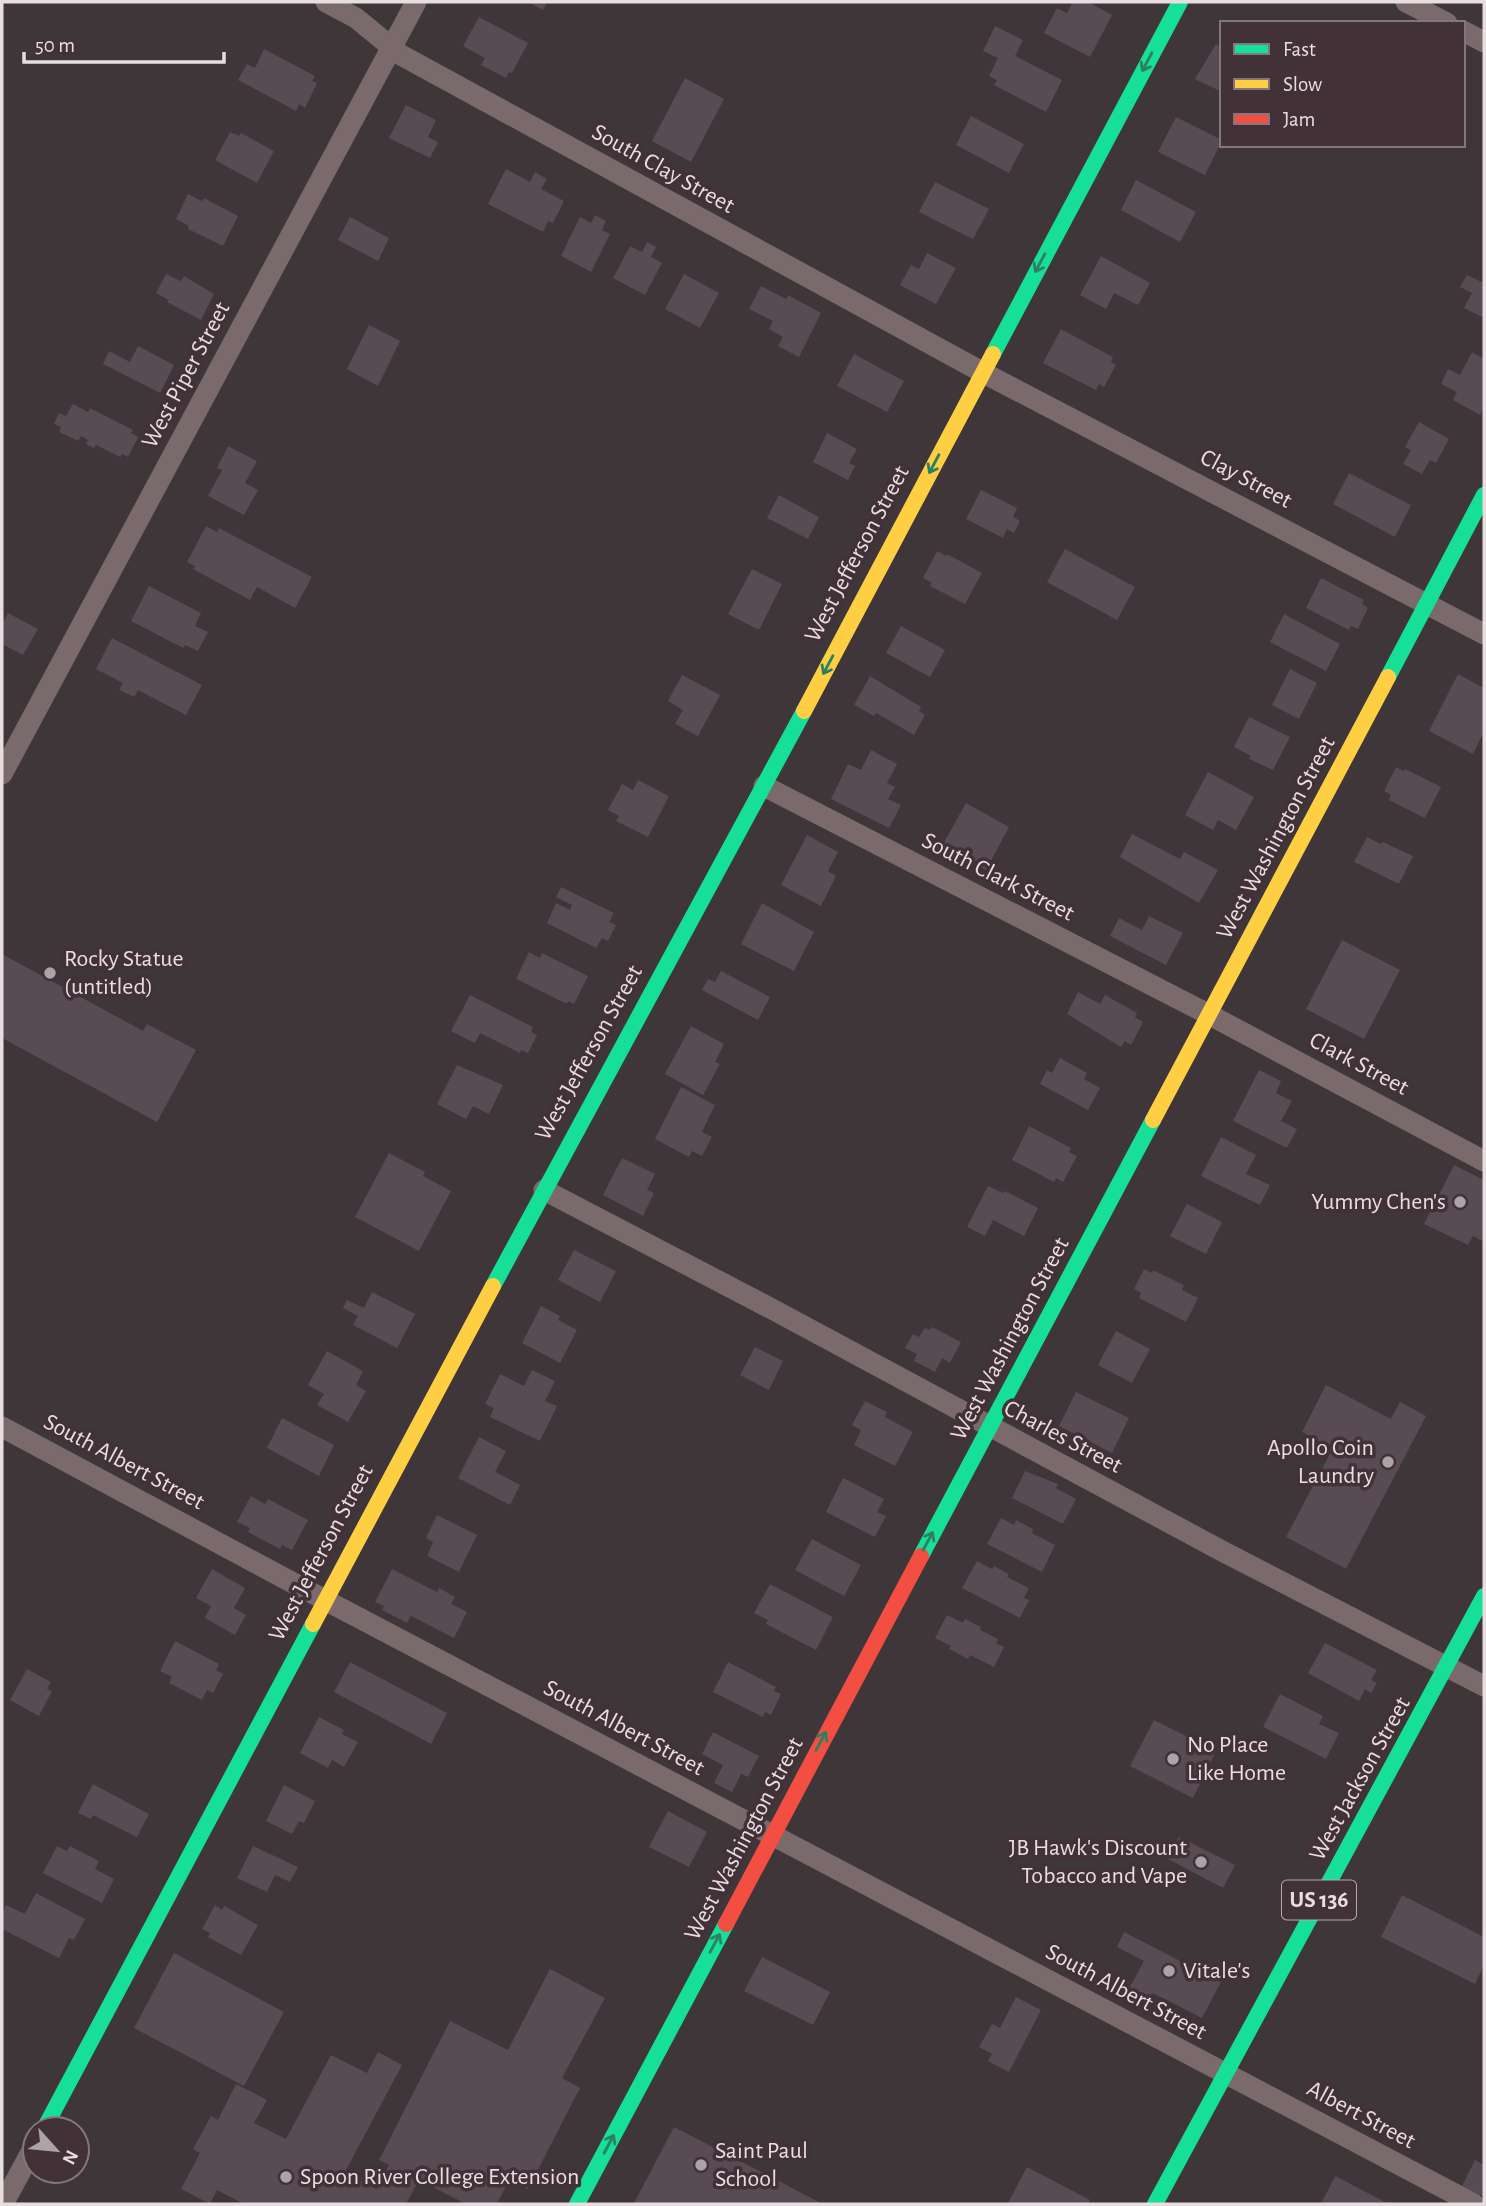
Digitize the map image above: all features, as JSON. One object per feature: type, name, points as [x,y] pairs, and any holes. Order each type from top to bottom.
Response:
[{"type":"street","name":"South Clay Street","points":[[326,2],[356,18],[401,55],[982,372]]},
{"type":"street","name":"West Piper Street","points":[[2,774],[416,2]]},
{"type":"street","name":"West Jefferson Street","points":[[51,2115],[544,1190],[764,786],[1180,2]]},
{"type":"street","points":[[1406,2],[1443,21]]},
{"type":"street","points":[[1465,32],[1484,42]]},
{"type":"street","name":"Clay Street","points":[[982,372],[1484,634]]},
{"type":"street","name":"West Washington Street","points":[[577,2204],[1484,495]]},
{"type":"street","name":"South Clark Street","points":[[764,786],[1208,1013]]},
{"type":"street","name":"Clark Street","points":[[1208,1013],[1484,1161]]},
{"type":"street","name":"Charles Street","points":[[544,1190],[772,1309],[1222,1551],[1484,1686]]},
{"type":"street","name":"South Albert Street","points":[[2,1427],[1224,2073]]},
{"type":"street","name":"West Jackson Street","points":[[1155,2204],[1484,1596]]},
{"type":"street","name":"Albert Street","points":[[1224,2073],[1474,2204]]},
{"type":"street","points":[[4,2204],[21,2172]]},
{"type":"building","points":[[528,2],[547,2],[543,10]]},
{"type":"building","points":[[1073,2],[1088,2],[1112,15],[1090,57],[1044,33],[1057,8],[1067,13]]},
{"type":"building","points":[[479,17],[528,43],[512,73],[509,72],[506,78],[481,65],[485,58],[463,46]]},
{"type":"building","points":[[995,26],[1023,40],[1015,56],[1062,80],[1046,112],[994,85],[997,80],[989,76],[998,58],[983,51]]},
{"type":"building","points":[[1216,44],[1220,46],[1220,91],[1195,79]]},
{"type":"building","points":[[264,49],[315,76],[312,81],[317,83],[305,108],[299,104],[296,111],[238,80],[247,64],[255,68]]},
{"type":"building","points":[[685,78],[724,99],[691,162],[652,141]]},
{"type":"building","points":[[406,105],[436,120],[428,137],[438,142],[430,158],[389,138]]},
{"type":"building","points":[[971,116],[1024,144],[1009,173],[956,145]]},
{"type":"building","points":[[1176,117],[1220,139],[1205,175],[1158,152]]},
{"type":"building","points":[[230,132],[239,136],[241,133],[274,151],[257,183],[215,160]]},
{"type":"building","points":[[506,169],[530,182],[535,172],[547,179],[541,189],[564,201],[553,223],[548,221],[543,232],[488,204]]},
{"type":"building","points":[[1136,180],[1196,212],[1180,242],[1121,210]]},
{"type":"building","points":[[935,182],[989,209],[973,239],[919,212]]},
{"type":"building","points":[[188,194],[202,201],[204,198],[238,216],[223,246],[188,229],[189,226],[176,219]]},
{"type":"building","points":[[595,215],[606,221],[602,230],[610,234],[591,272],[561,256],[580,217],[591,223]]},
{"type":"building","points":[[350,217],[389,238],[378,261],[338,240]]},
{"type":"building","points":[[647,242],[656,247],[651,257],[662,263],[645,295],[613,278],[630,246],[642,252]]},
{"type":"building","points":[[927,253],[956,268],[936,304],[900,285],[911,265],[919,269]]},
{"type":"building","points":[[1101,256],[1150,283],[1138,305],[1114,293],[1106,309],[1080,295]]},
{"type":"building","points":[[166,274],[181,281],[184,276],[214,294],[201,320],[156,293]]},
{"type":"building","points":[[684,274],[719,293],[700,328],[665,309]]},
{"type":"building","points":[[1467,275],[1484,283],[1484,318],[1464,308],[1472,293],[1460,287]]},
{"type":"building","points":[[761,286],[786,299],[788,295],[821,313],[799,357],[778,346],[783,337],[769,329],[773,321],[749,309]]},
{"type":"building","points":[[369,325],[400,341],[378,386],[347,369]]},
{"type":"building","points":[[1061,329],[1113,357],[1111,362],[1116,365],[1104,387],[1099,384],[1096,390],[1043,363]]},
{"type":"building","points":[[138,346],[174,365],[160,393],[103,364],[109,351],[130,362]]},
{"type":"building","points":[[1472,352],[1484,359],[1484,407],[1480,415],[1453,400],[1457,392],[1441,384],[1448,369],[1460,375]]},
{"type":"building","points":[[854,354],[904,381],[887,412],[837,386]]},
{"type":"building","points":[[73,404],[88,412],[90,408],[133,430],[131,433],[138,437],[128,457],[122,454],[120,457],[96,445],[94,448],[86,444],[88,440],[81,436],[78,441],[59,432],[61,427],[54,424],[59,413],[66,416]]},
{"type":"building","points":[[1419,422],[1449,439],[1436,463],[1430,460],[1422,474],[1403,464],[1411,450],[1405,447]]},
{"type":"building","points":[[827,433],[857,449],[849,463],[855,466],[848,480],[813,462]]},
{"type":"building","points":[[228,446],[257,461],[245,483],[258,490],[244,515],[208,496],[222,470],[217,468]]},
{"type":"building","points":[[1349,473],[1411,505],[1395,537],[1333,504]]},
{"type":"building","points":[[981,490],[1017,508],[1013,517],[1020,521],[1014,533],[1007,529],[1003,538],[966,519]]},
{"type":"building","points":[[779,495],[819,517],[808,539],[767,518]]},
{"type":"building","points":[[206,526],[217,532],[219,528],[312,577],[295,608],[257,587],[250,600],[193,569],[195,566],[187,562]]},
{"type":"building","points":[[1065,549],[1135,587],[1117,620],[1047,582]]},
{"type":"building","points":[[937,551],[982,573],[965,604],[930,586],[932,583],[923,578]]},
{"type":"building","points":[[752,569],[782,584],[759,630],[728,614]]},
{"type":"building","points":[[1321,578],[1364,600],[1362,604],[1368,608],[1358,629],[1351,626],[1349,630],[1306,608]]},
{"type":"building","points":[[149,586],[201,613],[195,626],[208,632],[198,651],[185,645],[183,648],[131,621]]},
{"type":"building","points":[[8,613],[38,629],[23,655],[2,644],[2,619],[4,621]]},
{"type":"building","points":[[1284,614],[1340,644],[1326,671],[1270,642]]},
{"type":"building","points":[[901,626],[945,650],[930,677],[886,653]]},
{"type":"building","points":[[112,638],[202,685],[186,715],[138,690],[134,697],[119,690],[123,683],[96,669]]},
{"type":"building","points":[[1290,669],[1317,683],[1299,719],[1272,705]]},
{"type":"building","points":[[1458,674],[1484,688],[1484,731],[1473,754],[1429,731]]},
{"type":"building","points":[[682,675],[720,695],[698,736],[675,724],[683,710],[668,701]]},
{"type":"building","points":[[870,676],[921,707],[919,711],[925,715],[914,735],[876,713],[874,716],[854,705]]},
{"type":"building","points":[[1249,717],[1290,737],[1273,770],[1249,759],[1251,756],[1234,747]]},
{"type":"building","points":[[871,750],[897,764],[887,783],[895,787],[888,799],[901,805],[889,828],[831,799],[848,764],[861,770]]},
{"type":"building","points":[[1396,767],[1441,787],[1425,818],[1389,800],[1391,795],[1384,791]]},
{"type":"building","points":[[1208,772],[1254,797],[1236,830],[1218,820],[1213,830],[1185,815]]},
{"type":"building","points":[[638,780],[669,796],[648,837],[616,821],[619,816],[608,810],[622,784],[633,790]]},
{"type":"building","points":[[966,803],[1009,827],[986,870],[942,846]]},
{"type":"building","points":[[1132,834],[1180,859],[1184,852],[1218,870],[1199,903],[1120,857]]},
{"type":"building","points":[[807,835],[838,852],[828,871],[836,876],[821,906],[781,885]]},
{"type":"building","points":[[1367,837],[1413,856],[1399,884],[1354,862]]},
{"type":"building","points":[[561,887],[614,913],[609,922],[616,925],[608,941],[602,938],[596,948],[547,923],[556,903],[570,910],[572,905],[556,897]]},
{"type":"building","points":[[762,903],[814,932],[794,971],[741,944]]},
{"type":"building","points":[[1149,916],[1183,933],[1166,965],[1110,936],[1119,918],[1142,930]]},
{"type":"building","points":[[1342,940],[1400,970],[1364,1039],[1306,1009]]},
{"type":"building","points":[[529,952],[540,958],[542,953],[588,976],[574,1004],[568,1001],[567,1004],[516,979]]},
{"type":"building","points":[[2,954],[143,1031],[147,1024],[196,1050],[157,1122],[2,1038]]},
{"type":"building","points":[[721,971],[770,997],[758,1020],[702,990],[708,979],[715,982]]},
{"type":"building","points":[[1078,992],[1100,1004],[1105,995],[1137,1013],[1135,1017],[1143,1022],[1131,1045],[1125,1041],[1121,1047],[1067,1014]]},
{"type":"building","points":[[470,995],[533,1027],[531,1032],[537,1035],[528,1053],[521,1050],[520,1053],[480,1033],[475,1043],[451,1031]]},
{"type":"building","points":[[691,1026],[724,1044],[715,1062],[720,1064],[703,1095],[665,1074]]},
{"type":"building","points":[[1060,1058],[1087,1073],[1084,1079],[1100,1088],[1088,1110],[1040,1084],[1047,1070],[1052,1073]]},
{"type":"building","points":[[457,1065],[503,1085],[489,1114],[473,1106],[466,1119],[437,1104]]},
{"type":"building","points":[[1259,1070],[1281,1081],[1276,1093],[1292,1101],[1281,1121],[1297,1129],[1287,1148],[1233,1121]]},
{"type":"building","points":[[681,1087],[715,1105],[702,1132],[712,1137],[702,1156],[692,1151],[689,1157],[655,1139]]},
{"type":"building","points":[[1029,1126],[1071,1148],[1069,1152],[1077,1156],[1063,1182],[1056,1178],[1054,1182],[1012,1160]]},
{"type":"building","points":[[1221,1137],[1256,1155],[1246,1174],[1270,1185],[1260,1205],[1201,1176]]},
{"type":"building","points":[[389,1153],[425,1172],[423,1176],[451,1191],[419,1251],[355,1217]]},
{"type":"building","points":[[622,1158],[655,1174],[647,1190],[654,1193],[643,1216],[603,1195]]},
{"type":"building","name":"Yummy Chen's","points":[[1454,1165],[1484,1180],[1484,1242],[1473,1236],[1468,1245],[1424,1224]]},
{"type":"building","points":[[988,1186],[1003,1193],[1005,1191],[1038,1208],[1024,1236],[993,1220],[985,1236],[967,1227]]},
{"type":"building","points":[[1187,1204],[1222,1222],[1206,1254],[1170,1236]]},
{"type":"building","points":[[574,1250],[616,1271],[600,1302],[558,1280]]},
{"type":"building","points":[[1144,1269],[1152,1273],[1153,1270],[1184,1285],[1182,1290],[1198,1298],[1186,1322],[1139,1298],[1141,1293],[1134,1289]]},
{"type":"building","points":[[372,1292],[415,1314],[397,1348],[353,1325],[358,1316],[343,1308],[347,1300],[364,1308]]},
{"type":"building","points":[[541,1306],[560,1316],[558,1320],[577,1330],[560,1363],[522,1343]]},
{"type":"building","points":[[932,1327],[961,1342],[950,1363],[942,1358],[935,1372],[914,1361],[917,1354],[905,1348],[913,1334],[919,1337],[925,1328],[930,1330]]},
{"type":"building","points":[[1116,1331],[1150,1349],[1132,1383],[1098,1365]]},
{"type":"building","points":[[755,1347],[783,1361],[769,1390],[740,1375]]},
{"type":"building","points":[[327,1351],[363,1371],[356,1385],[366,1391],[348,1422],[317,1405],[324,1394],[308,1385]]},
{"type":"building","points":[[532,1370],[555,1381],[545,1401],[557,1406],[540,1441],[490,1417],[494,1408],[485,1404],[500,1374],[524,1386]]},
{"type":"building","points":[[1326,1385],[1391,1419],[1400,1402],[1426,1416],[1346,1569],[1286,1537],[1333,1448],[1302,1432]]},
{"type":"building","points":[[1076,1392],[1129,1418],[1112,1453],[1059,1426]]},
{"type":"building","points":[[865,1401],[887,1412],[885,1417],[913,1432],[895,1466],[854,1445],[861,1430],[852,1425]]},
{"type":"building","points":[[282,1418],[334,1445],[319,1476],[267,1448]]},
{"type":"building","points":[[479,1437],[506,1451],[495,1472],[520,1485],[510,1505],[458,1478]]},
{"type":"building","points":[[1025,1471],[1058,1484],[1056,1488],[1076,1499],[1063,1524],[1012,1498]]},
{"type":"building","points":[[843,1478],[884,1499],[877,1512],[886,1516],[875,1537],[826,1512]]},
{"type":"building","points":[[251,1496],[265,1504],[268,1499],[308,1520],[292,1550],[282,1545],[280,1549],[248,1532],[250,1528],[237,1522]]},
{"type":"building","points":[[437,1515],[477,1535],[459,1572],[427,1556],[433,1542],[426,1538]]},
{"type":"building","points":[[1001,1518],[1014,1525],[1016,1520],[1033,1529],[1032,1533],[1055,1545],[1042,1572],[987,1544]]},
{"type":"building","points":[[812,1539],[861,1565],[844,1596],[795,1570]]},
{"type":"building","points":[[977,1561],[992,1569],[994,1566],[1009,1574],[1007,1577],[1029,1588],[1024,1598],[1029,1600],[1020,1618],[962,1588]]},
{"type":"building","points":[[212,1569],[245,1588],[234,1608],[246,1615],[235,1635],[205,1618],[211,1606],[196,1598]]},
{"type":"building","points":[[392,1569],[437,1592],[439,1588],[455,1597],[451,1604],[467,1612],[454,1638],[411,1616],[407,1623],[382,1610],[384,1606],[375,1602]]},
{"type":"building","points":[[770,1584],[833,1617],[816,1650],[766,1624],[768,1620],[754,1613]]},
{"type":"building","points":[[947,1615],[963,1623],[965,1619],[998,1639],[996,1643],[1004,1647],[994,1667],[970,1655],[968,1659],[935,1638]]},
{"type":"building","points":[[175,1641],[219,1664],[216,1670],[223,1674],[213,1693],[207,1690],[202,1700],[169,1683],[172,1677],[160,1671]]},
{"type":"building","points":[[1325,1643],[1377,1670],[1371,1680],[1377,1683],[1371,1693],[1365,1689],[1359,1701],[1308,1673]]},
{"type":"building","points":[[350,1662],[447,1713],[431,1744],[334,1692]]},
{"type":"building","points":[[728,1662],[776,1687],[774,1691],[781,1694],[771,1715],[765,1712],[763,1717],[713,1692]]},
{"type":"building","points":[[27,1669],[51,1682],[47,1689],[52,1691],[39,1716],[10,1700]]},
{"type":"building","points":[[1280,1694],[1323,1716],[1319,1724],[1339,1733],[1326,1759],[1263,1727]]},
{"type":"building","points":[[319,1717],[344,1730],[342,1734],[358,1742],[344,1767],[332,1760],[328,1768],[300,1753]]},
{"type":"building","name":"No Place Like Home","points":[[1154,1720],[1216,1751],[1193,1798],[1130,1766]]},
{"type":"building","points":[[713,1732],[759,1756],[748,1777],[741,1774],[732,1792],[714,1783],[723,1765],[702,1754]]},
{"type":"building","points":[[93,1784],[149,1814],[137,1837],[93,1815],[91,1819],[78,1813]]},
{"type":"building","points":[[284,1785],[315,1801],[304,1823],[299,1821],[292,1834],[266,1821]]},
{"type":"building","points":[[668,1811],[707,1832],[689,1867],[649,1847]]},
{"type":"building","name":"JB Hawk's Discount Tobacco and Vape","points":[[1179,1837],[1235,1865],[1223,1888],[1168,1859]]},
{"type":"building","points":[[57,1846],[67,1851],[70,1846],[99,1861],[95,1869],[114,1879],[102,1903],[43,1873]]},
{"type":"building","points":[[253,1846],[298,1867],[290,1882],[275,1875],[267,1892],[237,1878]]},
{"type":"building","points":[[36,1893],[85,1919],[74,1940],[69,1938],[59,1958],[2,1929],[2,1913],[6,1905],[25,1914]]},
{"type":"building","points":[[1402,1895],[1484,1937],[1484,1965],[1475,1984],[1381,1937]]},
{"type":"building","points":[[215,1905],[222,1910],[224,1906],[258,1925],[241,1955],[208,1937],[210,1933],[202,1929]]},
{"type":"building","name":"Vitale's","points":[[1124,1932],[1221,1982],[1202,2018],[1153,1993],[1149,2000],[1129,1989],[1144,1961],[1117,1947]]},
{"type":"building","points":[[174,1953],[284,2012],[244,2086],[134,2028]]},
{"type":"building","points":[[762,1957],[830,1992],[813,2025],[744,1991]]},
{"type":"building","points":[[550,1969],[605,1998],[562,2078],[580,2088],[528,2189],[509,2179],[497,2204],[466,2204],[419,2180],[406,2204],[244,2204],[217,2190],[210,2204],[181,2189],[200,2153],[193,2149],[211,2116],[218,2120],[236,2084],[267,2100],[254,2123],[286,2139],[331,2055],[367,2073],[378,2052],[402,2065],[345,2172],[377,2189],[389,2165],[379,2160],[450,2021],[508,2050]]},
{"type":"building","points":[[1016,1997],[1041,2010],[1009,2072],[988,2061],[992,2054],[979,2047],[992,2024],[1000,2028]]},
{"type":"building","name":"Saint Paul School","points":[[674,2127],[823,2204],[634,2203]]},
{"type":"building","points":[[1475,2160],[1484,2165],[1484,2197],[1462,2186]]},
{"type":"building","points":[[1027,2167],[1090,2200],[1088,2204],[1008,2203]]},
{"type":"building","points":[[1335,2176],[1389,2204],[1321,2204]]},
{"type":"traffic: fast","points":[[993,354],[1180,2]]},
{"type":"traffic: fast","points":[[1388,677],[1484,495]]},
{"type":"traffic: fast","points":[[493,1286],[804,711]]},
{"type":"traffic: fast","points":[[921,1556],[1153,1120]]},
{"type":"traffic: fast","points":[[1155,2204],[1484,1596]]},
{"type":"traffic: fast","points":[[51,2115],[313,1624]]},
{"type":"traffic: fast","points":[[577,2204],[726,1924]]},
{"type":"traffic: slow","points":[[804,711],[993,354]]},
{"type":"traffic: slow","points":[[1153,1120],[1388,677]]},
{"type":"traffic: slow","points":[[313,1624],[493,1286]]},
{"type":"traffic: jam","points":[[726,1924],[921,1556]]},
{"type":"place","name":"Rocky Statue (untitled)","points":[[50,973]]},
{"type":"place","name":"Yummy Chen's","points":[[1460,1202]]},
{"type":"place","name":"Apollo Coin Laundry","points":[[1388,1462]]},
{"type":"place","name":"No Place Like Home","points":[[1173,1759]]},
{"type":"place","name":"JB Hawk's Discount Tobacco and Vape","points":[[1201,1862]]},
{"type":"place","name":"Vitale's","points":[[1169,1971]]},
{"type":"place","name":"Saint Paul School","points":[[701,2165]]},
{"type":"place","name":"Spoon River College Extension","points":[[286,2177]]}]
